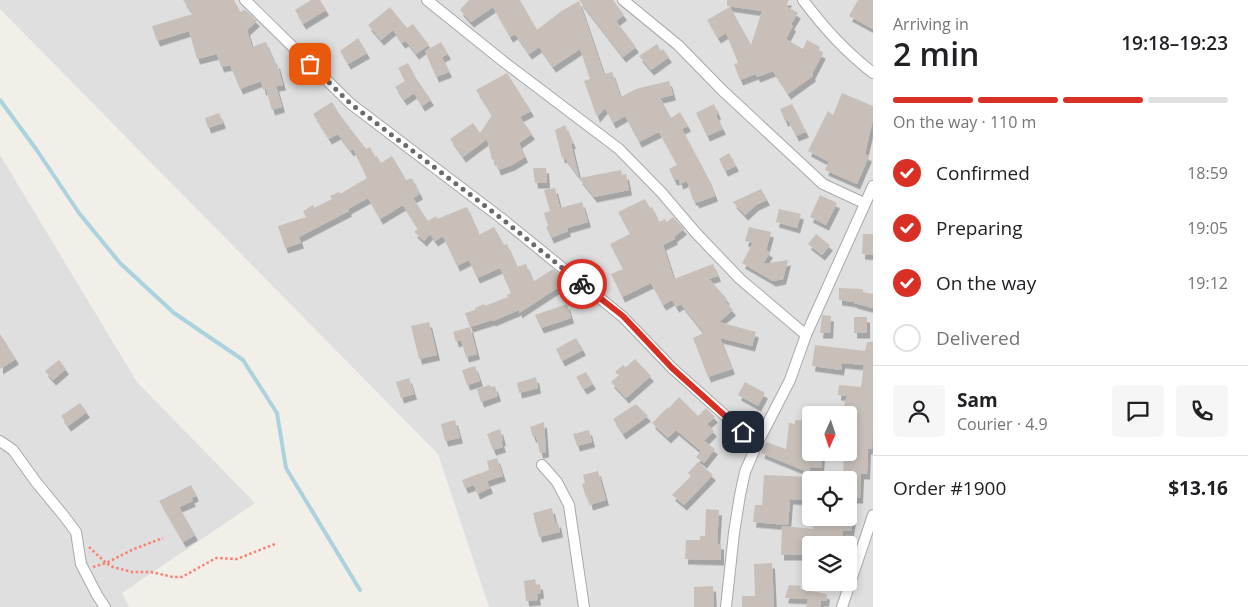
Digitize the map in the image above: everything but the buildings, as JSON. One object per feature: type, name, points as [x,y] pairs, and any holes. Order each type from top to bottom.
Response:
[{"type":"street","points":[[245,0],[351,104],[501,218],[623,316],[672,368],[757,444]]},
{"type":"street","points":[[427,0],[504,62],[619,149],[740,279],[806,335]]},
{"type":"street","points":[[623,0],[678,45],[723,91],[823,184],[864,203]]},
{"type":"street","points":[[802,0],[827,31],[852,56],[873,73]]},
{"type":"street","points":[[726,607],[734,533],[745,472],[757,444],[790,380],[806,335],[873,186]]},
{"type":"street","points":[[0,441],[13,450],[76,532],[81,564],[105,607]]},
{"type":"street","points":[[542,465],[557,482],[569,505],[584,607]]},
{"type":"street","points":[[842,607],[873,515]]},
{"type":"path","points":[[86,574],[89,568],[106,563],[162,538]]},
{"type":"path","points":[[77,541],[83,542],[113,567],[132,572],[151,572],[173,577],[182,577],[216,558],[237,559],[274,544]]},
{"type":"shaded area","points":[[0,0],[873,0],[873,607],[489,607],[438,454],[0,9]]},
{"type":"shaded area","points":[[0,155],[137,382],[255,503],[122,593],[129,607],[0,607]]},
{"type":"waterway","points":[[0,100],[79,213],[120,263],[174,313],[243,360],[277,413],[286,468],[360,590]]},
{"type":"way so far","points":[[310,64],[351,104],[380,128],[501,218],[582,284]]},
{"type":"route","points":[[582,284],[623,316],[672,368],[743,432]]}]
